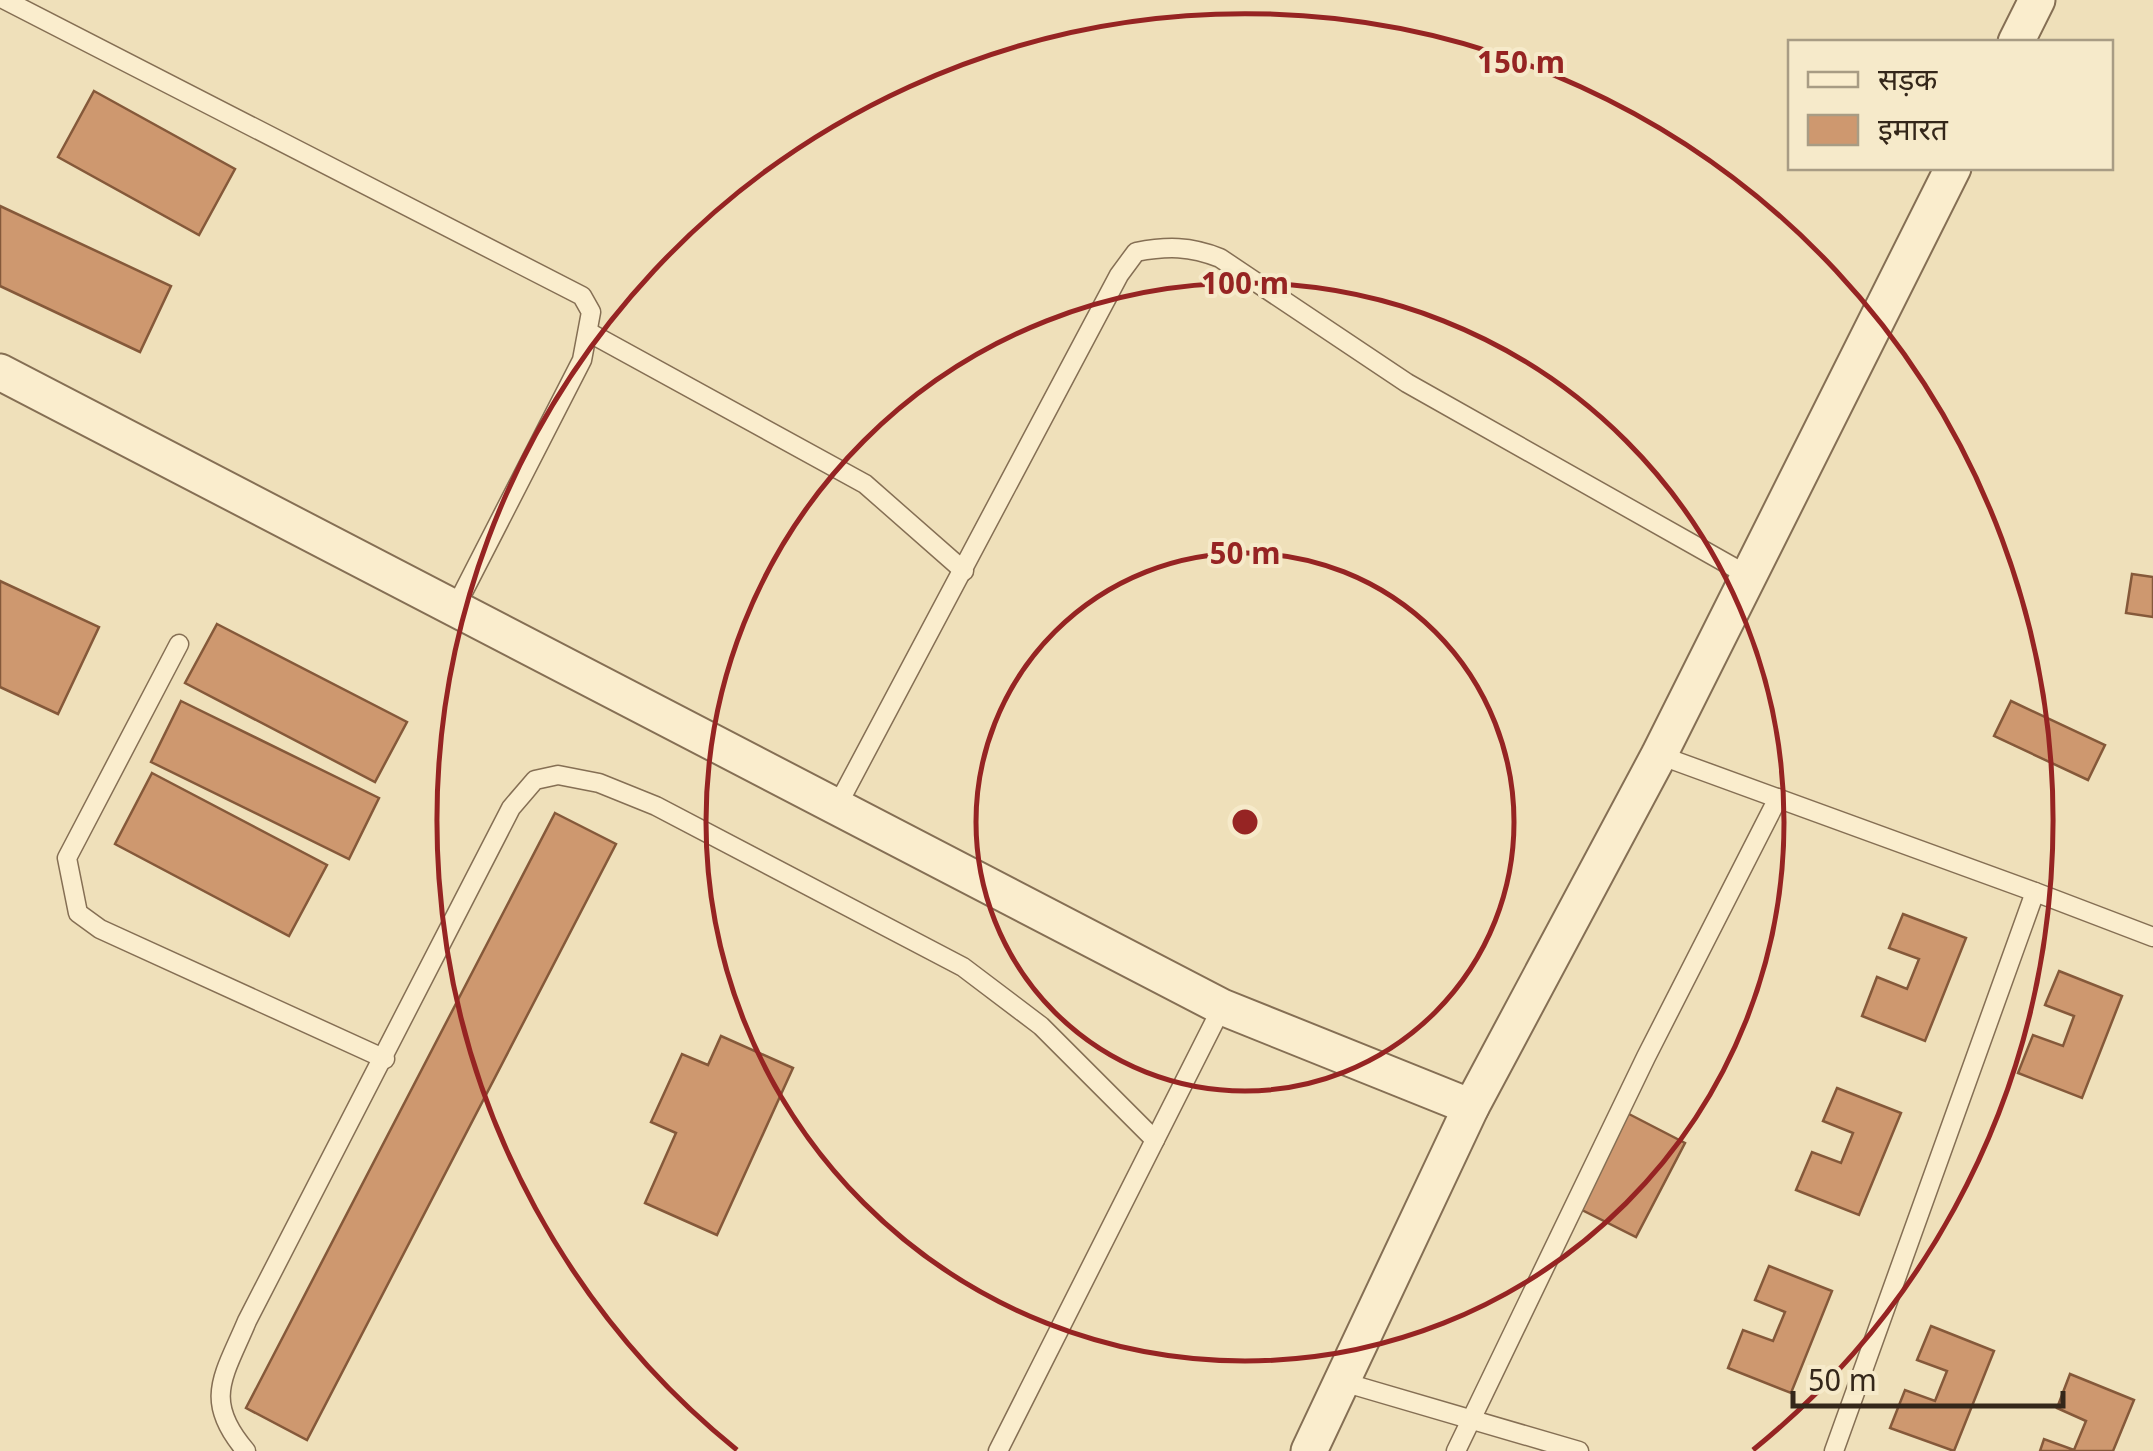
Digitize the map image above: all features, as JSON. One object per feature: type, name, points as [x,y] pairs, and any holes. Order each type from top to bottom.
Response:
[{"type":"street","points":[[2017,40],[2037,0]]},
{"type":"street","points":[[1308,1451],[1472,1108],[1659,755],[1952,170]]},
{"type":"street","points":[[0,372],[1222,1007],[1472,1108]]},
{"type":"lane","points":[[5,0],[556,279],[582,296],[591,312],[582,360],[455,608]]},
{"type":"lane","points":[[836,808],[1136,252],[1163,247],[1196,248],[1220,258],[1406,383],[1749,576]]},
{"type":"lane","points":[[590,333],[865,484],[964,571]]},
{"type":"lane","points":[[179,644],[67,858],[78,913],[100,928],[385,1059]]},
{"type":"lane","points":[[1659,755],[2153,937]]},
{"type":"lane","points":[[246,1451],[222,1422],[221,1385],[247,1320],[385,1059],[511,808],[536,780],[558,775],[599,783],[656,806],[963,966],[1040,1026],[1156,1140]]},
{"type":"lane","points":[[1456,1451],[1646,1058],[1778,798]]},
{"type":"lane","points":[[1834,1451],[2035,892]]},
{"type":"lane","points":[[998,1451],[1222,1007]]},
{"type":"lane","points":[[1343,1382],[1579,1451]]},
{"type":"building","points":[[94,91],[235,169],[199,235],[58,157]]},
{"type":"building","points":[[0,206],[171,286],[140,352],[0,286]]},
{"type":"building","points":[[2132,574],[2153,577],[2153,617],[2126,613]]},
{"type":"building","points":[[0,581],[99,627],[58,714],[0,687]]},
{"type":"building","points":[[217,624],[407,722],[375,782],[185,683]]},
{"type":"building","points":[[181,701],[379,798],[349,859],[151,762]]},
{"type":"building","points":[[2011,701],[2105,745],[2088,780],[1994,736]]},
{"type":"building","points":[[152,773],[327,865],[289,936],[115,844]]},
{"type":"building","points":[[555,813],[616,844],[307,1440],[246,1408]]},
{"type":"building","points":[[1903,914],[1966,938],[1925,1041],[1862,1016],[1877,977],[1907,989],[1919,959],[1889,948]]},
{"type":"building","points":[[2059,971],[2122,996],[2082,1098],[2018,1073],[2033,1035],[2063,1046],[2074,1016],[2045,1005]]},
{"type":"building","points":[[721,1036],[793,1068],[717,1235],[645,1203],[676,1133],[651,1122],[682,1054],[708,1065]]},
{"type":"building","points":[[1837,1088],[1901,1113],[1859,1215],[1796,1190],[1812,1152],[1841,1163],[1853,1133],[1823,1121]]},
{"type":"building","points":[[1627,1113],[1685,1143],[1636,1237],[1578,1208]]},
{"type":"building","points":[[1769,1266],[1832,1291],[1791,1393],[1728,1368],[1743,1330],[1773,1341],[1785,1312],[1755,1300]]},
{"type":"building","points":[[1931,1326],[1994,1351],[1954,1451],[1890,1428],[1905,1390],[1935,1401],[1947,1371],[1917,1360]]},
{"type":"building","points":[[2070,1374],[2134,1400],[2113,1451],[2040,1451],[2044,1439],[2074,1450],[2086,1421],[2057,1408]]}]
